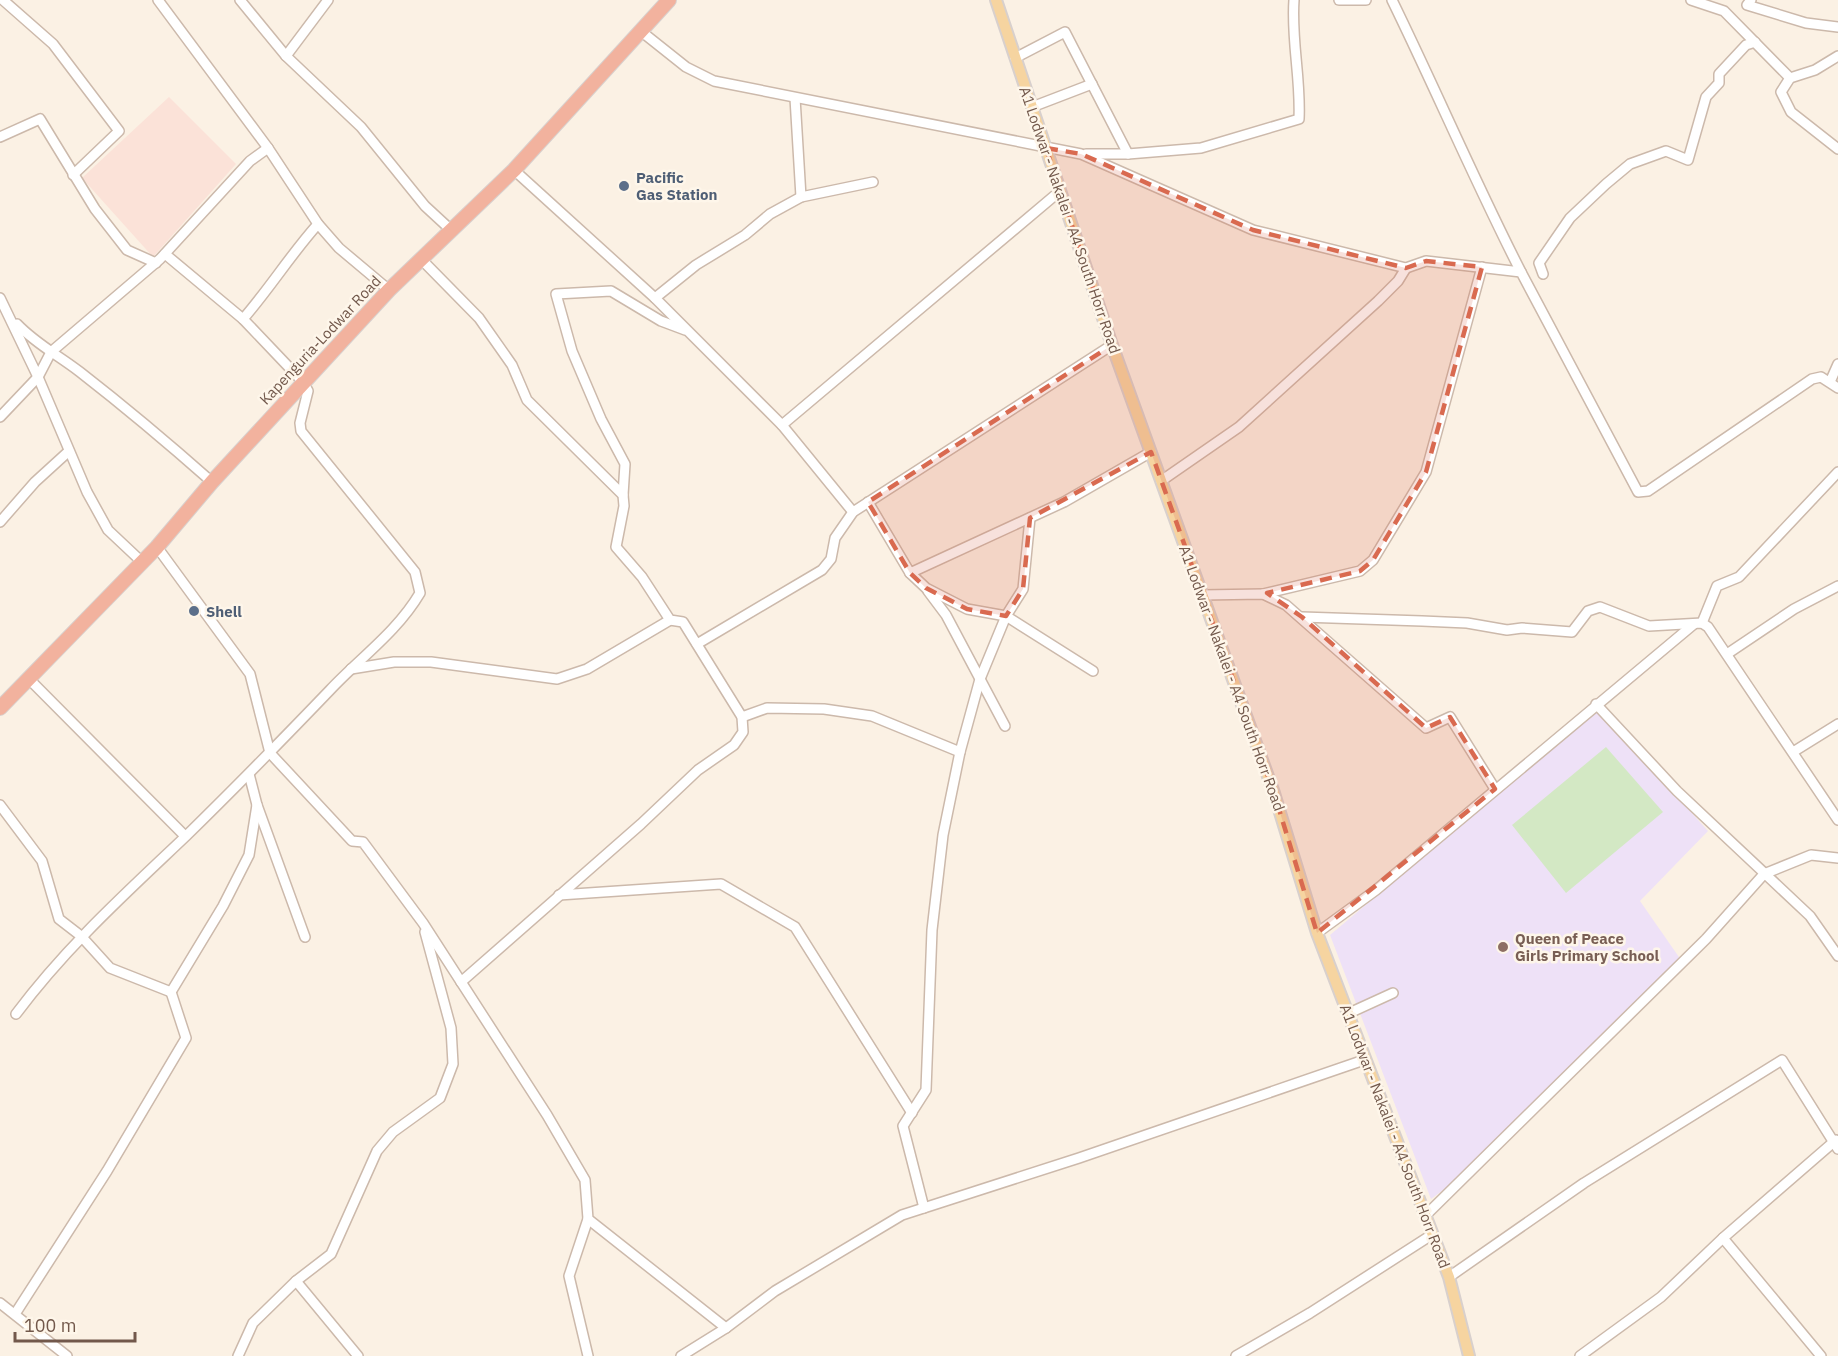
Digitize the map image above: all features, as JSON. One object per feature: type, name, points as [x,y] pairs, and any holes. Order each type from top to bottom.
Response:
[{"type":"highway","name":"Kapenguria-Lodwar Road","points":[[0,708],[157,548],[212,482],[389,290],[514,170],[669,0]]},
{"type":"main road","name":"A1 Lodwar - Nakalei - A4 South Horr Road","points":[[996,0],[1112,345],[1274,793],[1317,933],[1449,1277],[1469,1356]]},
{"type":"street","points":[[3,0],[53,44],[119,131],[73,175]]},
{"type":"street","points":[[159,0],[268,148],[318,224],[339,248],[389,290]]},
{"type":"street","points":[[240,0],[286,56],[361,127],[425,206],[451,230]]},
{"type":"street","points":[[286,56],[328,0]]},
{"type":"street","points":[[642,32],[686,68],[714,81],[955,127],[1081,154],[1128,154],[1201,148],[1299,118],[1297,62],[1292,39],[1294,0]]},
{"type":"street","points":[[1339,0],[1366,0]]},
{"type":"street","points":[[1392,0],[1448,115],[1481,195],[1638,492],[1648,491],[1812,379],[1821,377],[1834,385],[1838,393]]},
{"type":"street","points":[[1691,0],[1724,11],[1790,78]]},
{"type":"street","points":[[1751,0],[1747,5],[1796,20],[1838,27]]},
{"type":"street","points":[[1015,58],[1065,32],[1128,154]]},
{"type":"street","points":[[1543,274],[1539,263],[1570,218],[1630,164],[1666,151],[1688,160],[1706,97],[1719,82],[1719,74],[1746,45],[1755,42]]},
{"type":"street","points":[[1838,56],[1815,70],[1790,78],[1781,92],[1791,112],[1838,148]]},
{"type":"street","points":[[1032,107],[1092,84]]},
{"type":"street","points":[[795,98],[801,197]]},
{"type":"street","points":[[0,137],[40,119],[95,209],[128,250],[156,263]]},
{"type":"street","points":[[0,417],[38,377],[51,352],[156,263],[250,161],[268,148]]},
{"type":"street","points":[[1081,154],[1253,231],[1406,268],[1426,261],[1521,272]]},
{"type":"street","points":[[514,170],[655,298],[782,425],[853,512]]},
{"type":"street","points":[[655,298],[696,265],[746,235],[770,214],[801,197],[873,182]]},
{"type":"street","points":[[782,425],[1060,191]]},
{"type":"street","points":[[243,319],[265,294],[291,255],[318,224]]},
{"type":"street","points":[[16,1014],[44,977],[81,936],[270,753],[408,613],[420,593],[415,572],[301,431],[300,423],[308,391],[303,382],[243,319],[165,254]]},
{"type":"street","points":[[421,259],[479,318],[512,365],[527,400],[622,495]]},
{"type":"street","points":[[1202,595],[1263,594],[1360,571],[1373,560],[1426,472],[1482,267]]},
{"type":"street","points":[[1161,481],[1239,427],[1378,301],[1398,281],[1406,268]]},
{"type":"street","points":[[670,620],[642,576],[616,547],[624,506],[622,495],[625,464],[601,419],[572,351],[556,294],[610,291],[661,321],[687,331]]},
{"type":"street","points":[[0,298],[38,377],[69,451],[108,530],[142,562]]},
{"type":"street","points":[[11,318],[33,341],[58,355],[122,405],[212,482]]},
{"type":"street","points":[[697,644],[822,570],[831,559],[835,538],[853,512],[1112,345]]},
{"type":"street","points":[[1834,385],[1838,364]]},
{"type":"street","points":[[0,522],[35,482],[69,451]]},
{"type":"street","points":[[910,573],[1064,502],[1151,452]]},
{"type":"street","points":[[1317,933],[1376,890],[1596,704],[1699,623],[1717,586],[1739,577],[1838,472]]},
{"type":"street","points":[[868,502],[910,573],[926,588],[946,615],[1005,726]]},
{"type":"street","points":[[924,1208],[903,1126],[926,1090],[932,930],[942,835],[960,752],[980,679],[1006,616],[1023,590],[1030,518]]},
{"type":"street","points":[[157,548],[250,674],[270,753],[352,841],[363,842],[423,923],[585,1180],[588,1219],[569,1276],[588,1356]]},
{"type":"street","points":[[1727,654],[1794,609],[1838,586]]},
{"type":"street","points":[[926,588],[967,609],[1006,616],[1093,671]]},
{"type":"street","points":[[1263,594],[1302,617],[1426,728],[1450,717],[1495,789]]},
{"type":"street","points":[[1302,617],[1434,621],[1507,630],[1522,628],[1572,632],[1588,611],[1600,607],[1649,626],[1699,623]]},
{"type":"street","points":[[351,669],[394,662],[431,662],[557,679],[587,669],[670,620],[683,622],[742,717],[743,732],[734,745],[698,770],[461,982]]},
{"type":"street","points":[[1699,623],[1727,654],[1838,820]]},
{"type":"street","points":[[29,680],[185,836]]},
{"type":"street","points":[[1596,704],[1677,791],[1810,916],[1838,956]]},
{"type":"street","points":[[742,717],[767,708],[824,709],[872,716],[960,752]]},
{"type":"street","points":[[1793,752],[1838,724]]},
{"type":"street","points":[[249,774],[257,805],[304,937]]},
{"type":"street","points":[[0,805],[42,861],[59,919],[81,936],[110,968],[171,992]]},
{"type":"street","points":[[15,1314],[107,1171],[186,1038],[171,992],[223,906],[249,855],[257,805]]},
{"type":"street","points":[[1426,1215],[1706,939],[1764,874],[1811,855],[1838,858]]},
{"type":"street","points":[[560,895],[721,884],[795,927],[912,1113]]},
{"type":"street","points":[[238,1356],[253,1323],[296,1281],[331,1254],[377,1151],[393,1132],[440,1098],[453,1064],[451,1028],[423,923]]},
{"type":"street","points":[[1347,1014],[1393,993]]},
{"type":"street","points":[[681,1356],[726,1328],[775,1291],[902,1215],[1364,1060]]},
{"type":"street","points":[[1449,1277],[1584,1184],[1782,1060],[1836,1143],[1723,1238],[1661,1297],[1580,1356]]},
{"type":"street","points":[[588,1219],[726,1328]]},
{"type":"street","points":[[1236,1356],[1310,1313],[1433,1234]]},
{"type":"street","points":[[1723,1238],[1821,1356]]},
{"type":"street","points":[[296,1281],[358,1356]]},
{"type":"street","points":[[0,1303],[67,1356]]},
{"type":"highlighted area","points":[[1046,148],[1081,154],[1253,230],[1406,268],[1426,261],[1482,267],[1426,472],[1373,560],[1360,571],[1267,593],[1302,617],[1426,728],[1450,717],[1495,789],[1317,933],[1274,793],[1151,452],[1030,518],[1023,589],[1006,616],[967,609],[926,588],[910,573],[868,502],[1112,345]]},
{"type":"shaded area","points":[[169,97],[236,164],[153,257],[82,178]]},
{"type":"shaded area","name":"Queen of Peace Girls Primary School","points":[[1598,709],[1708,831],[1640,901],[1681,960],[1450,1185],[1431,1199],[1330,935]]},
{"type":"green space","points":[[1606,747],[1663,812],[1566,893],[1512,825]]},
{"type":"place","name":"Pacific Gas Station","points":[[624,186]]},
{"type":"place","name":"Shell","points":[[194,611]]},
{"type":"place","name":"Queen of Peace Girls Primary School","points":[[1503,947]]}]
